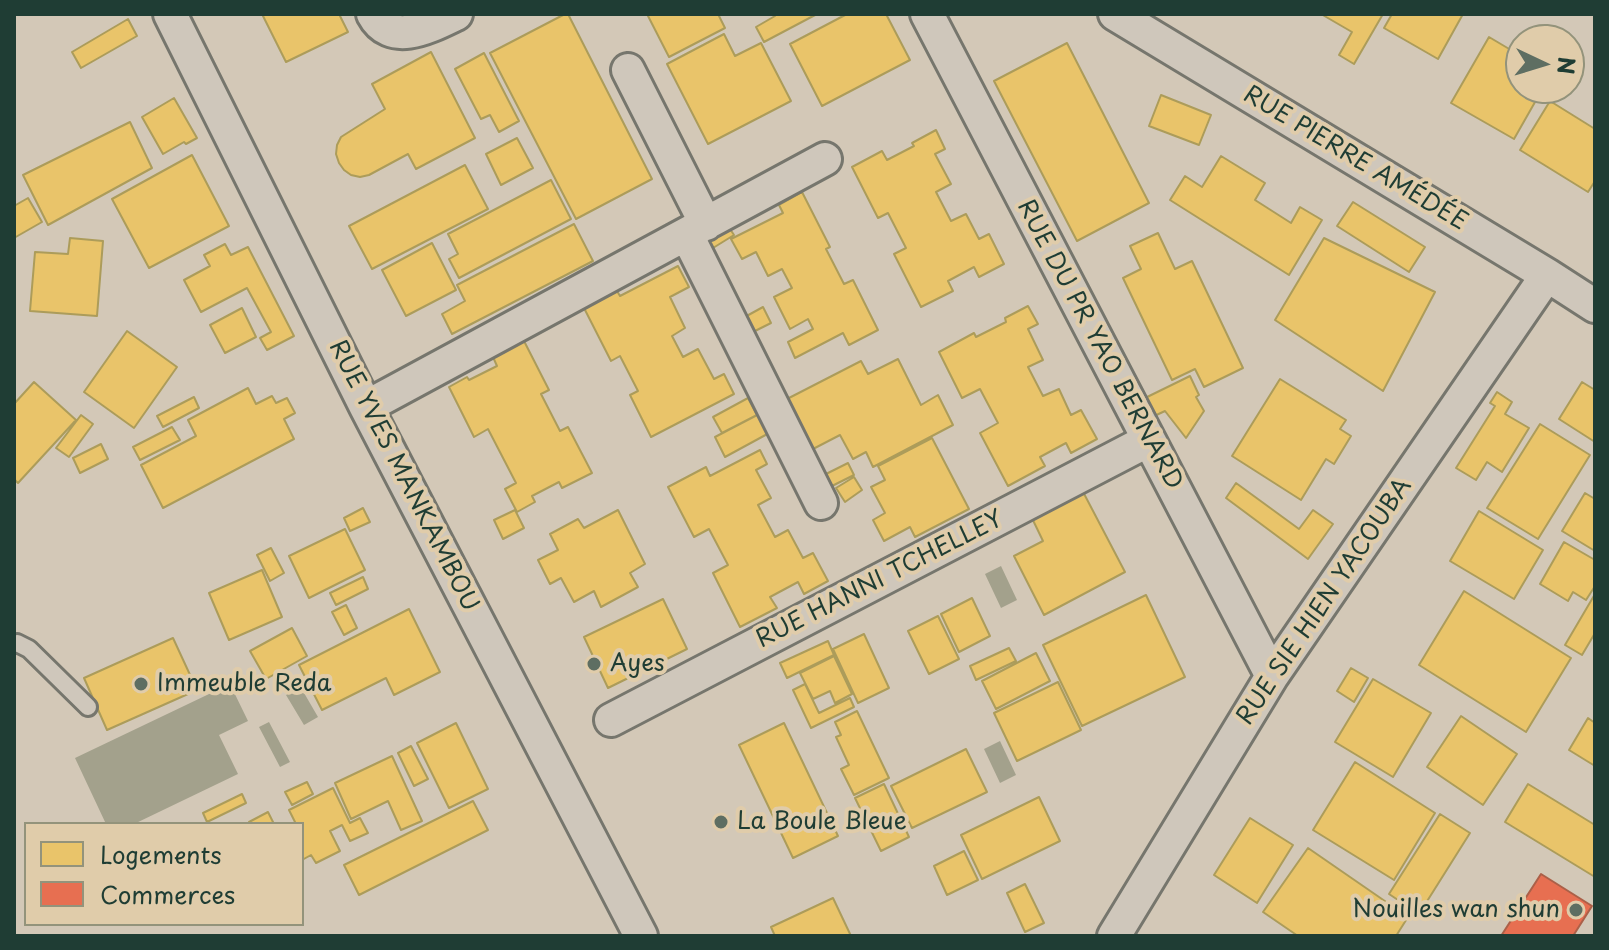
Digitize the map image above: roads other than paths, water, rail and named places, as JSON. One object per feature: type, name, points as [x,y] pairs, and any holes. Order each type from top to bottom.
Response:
[{"type":"street","name":"RUE YVES MANKAMBOU","points":[[170,14],[366,407],[641,936]]},
{"type":"street","points":[[373,14],[377,21],[391,30],[406,33],[424,29],[456,14]]},
{"type":"street","name":"RUE DU PR YAO BERNARD","points":[[927,14],[1272,676]]},
{"type":"street","name":"RUE PIERRE AMÉDÉE","points":[[1115,14],[1595,306]]},
{"type":"street","points":[[628,70],[696,229],[821,503]]},
{"type":"street","points":[[366,407],[825,159]]},
{"type":"street","name":"RUE SIE HIEN YACOUBA","points":[[1114,936],[1272,676],[1547,275]]},
{"type":"street","name":"RUE HANNI TCHELLEY","points":[[611,720],[1149,440]]},
{"type":"lane","points":[[14,644],[29,649],[88,707]]},
{"type":"place","name":"Ayes","points":[[594,664]]},
{"type":"place","name":"Immeuble Reda","points":[[141,684]]},
{"type":"place","name":"La Boule Bleue","points":[[721,822]]},
{"type":"place","name":"Nouilles wan shun","points":[[1576,910]]}]
